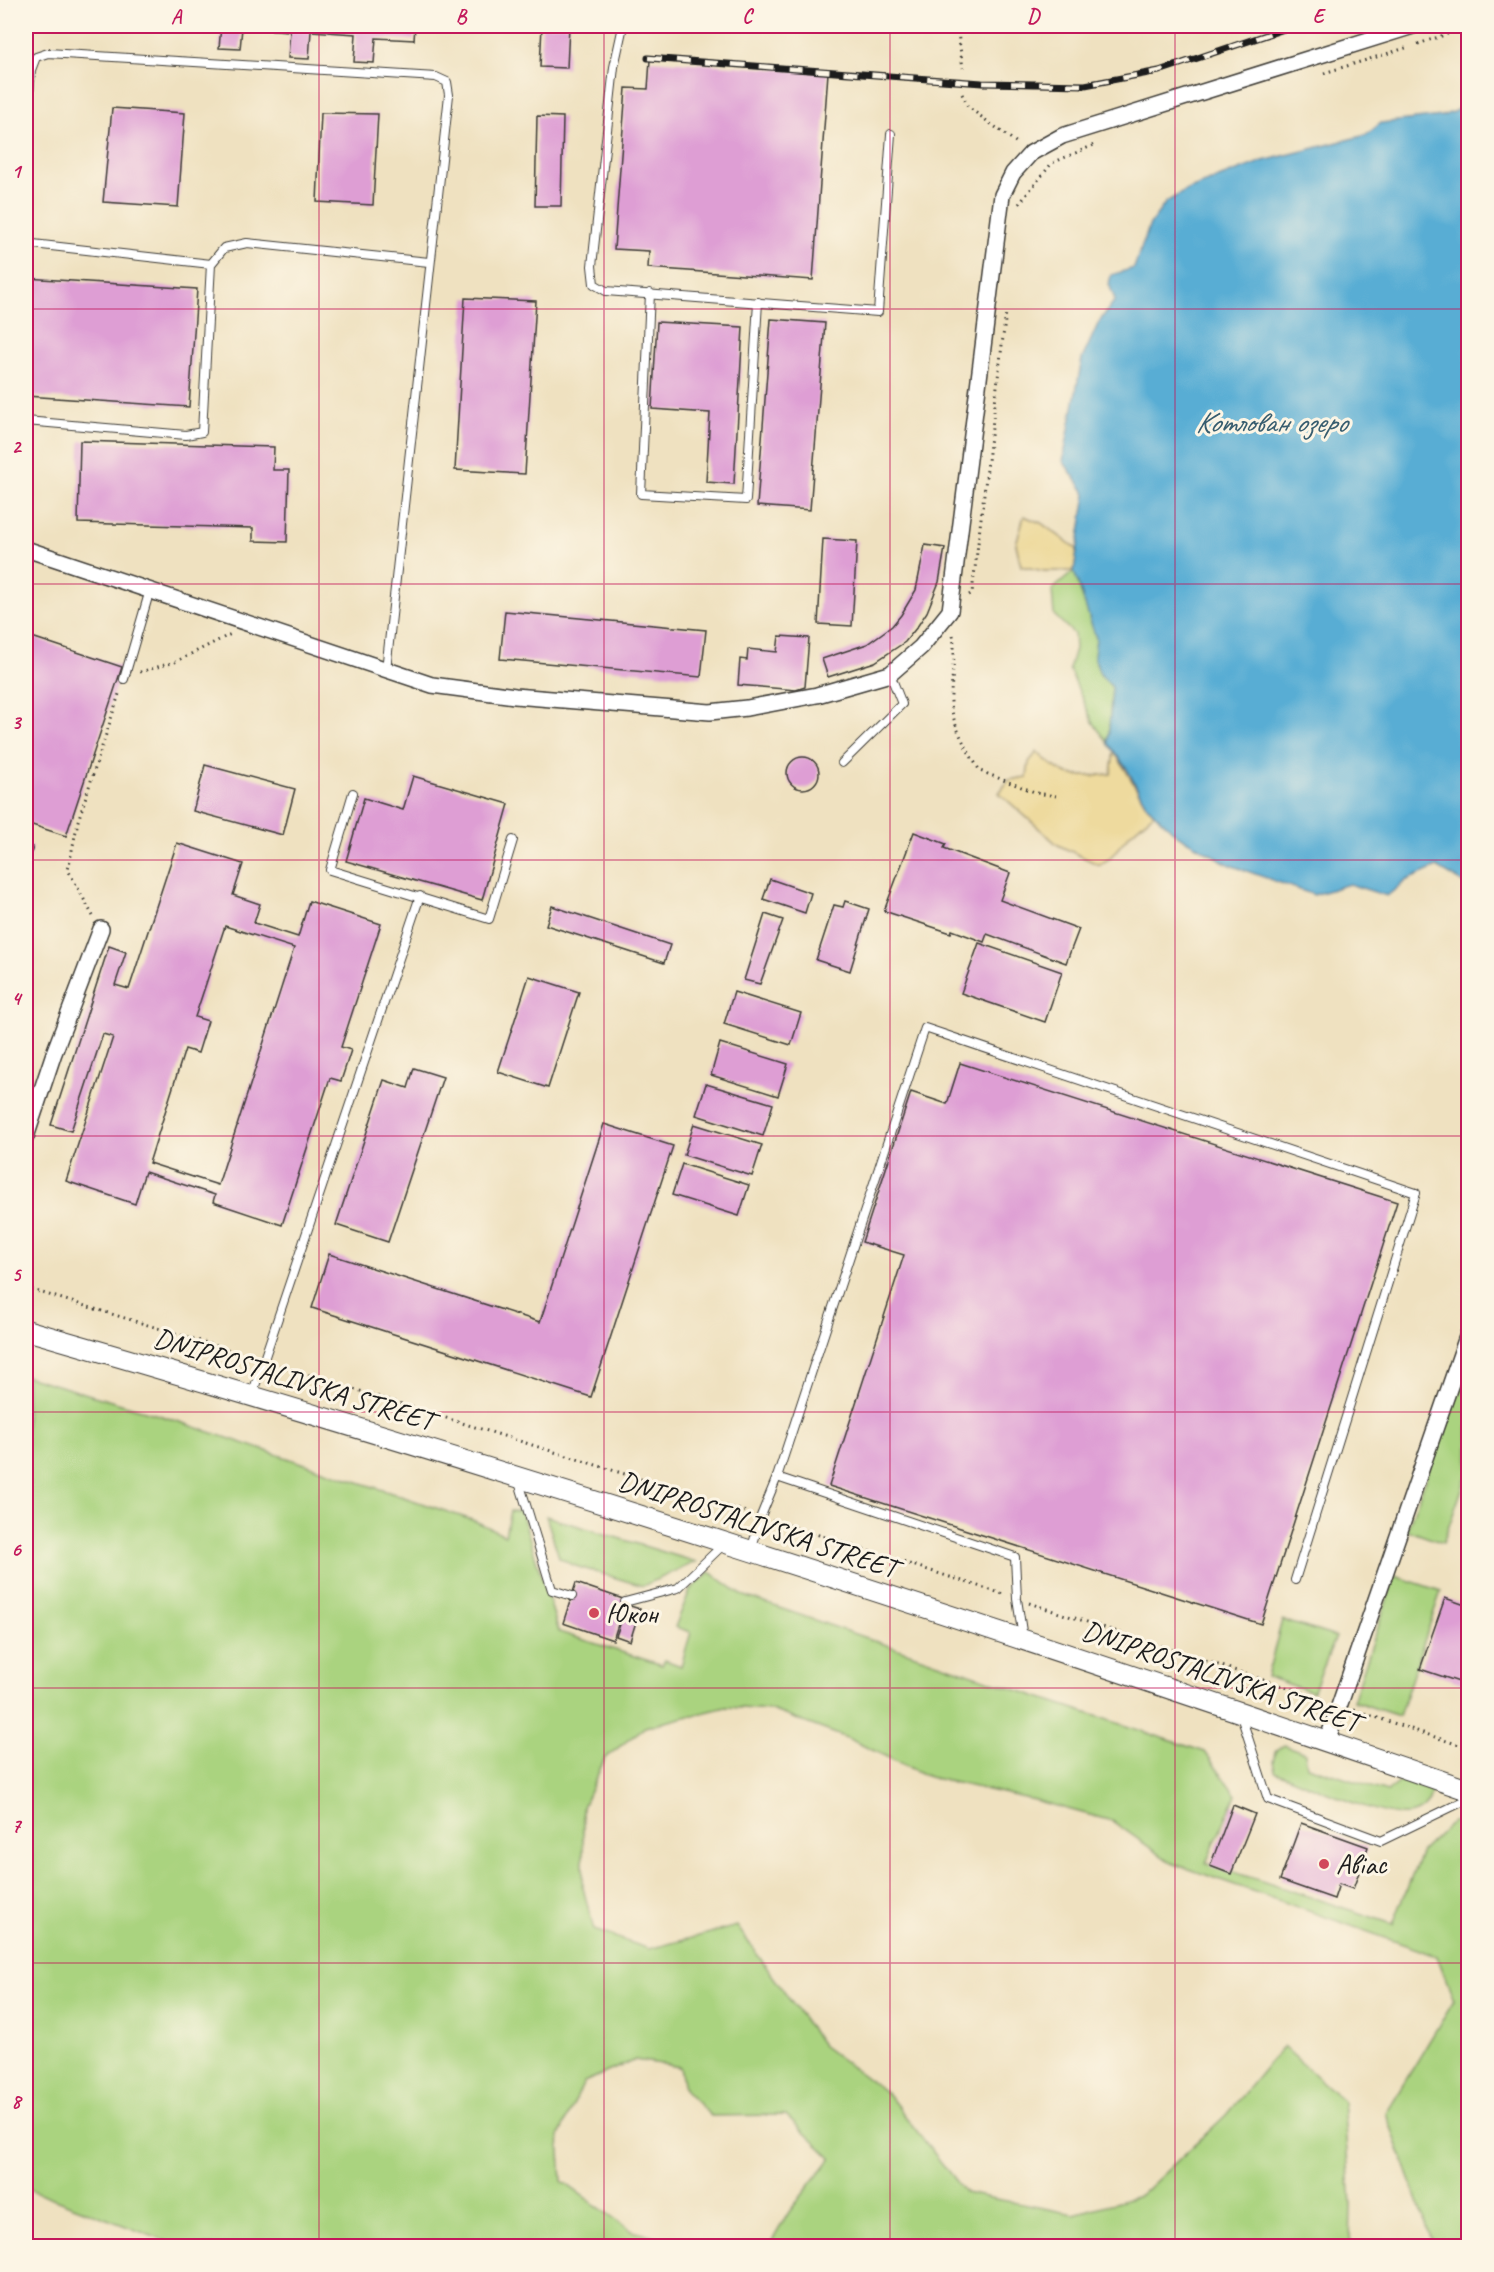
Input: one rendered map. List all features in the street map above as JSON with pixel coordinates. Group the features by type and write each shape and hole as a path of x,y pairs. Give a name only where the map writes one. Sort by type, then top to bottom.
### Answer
{"street":[{"path":"26,549 432,685 514,696 710,712 817,695 890,674 921,647 950,611 1002,195 1013,173 1031,153 1062,136 1413,26"},
{"path":"26,1137 54,1053 101,929"},
{"name":"DNIPROSTALIVSKA STREET","path":"26,1330 252,1395 518,1477 1024,1640 1468,1790"},
{"path":"1327,1741 1468,1334"}],"lane":[{"path":"623,26 614,68 592,266 594,284 606,291 878,312 891,134"},
{"path":"26,131 31,70 36,57 48,53 436,77 447,82 449,95 386,670"},
{"path":"26,237 33,244 211,264"},
{"path":"26,421 186,435 202,432 211,264 224,248 247,243 429,262"},
{"path":"650,293 641,494 746,500 758,302"},
{"path":"124,679 150,590"},
{"path":"842,763 902,704 890,674"},
{"path":"353,794 330,870 489,919 513,840"},
{"path":"252,1395 420,896"},
{"path":"750,1552 760,1516 777,1477 925,1028 1416,1193 1295,1580"},
{"path":"518,1477 552,1590 572,1596"},
{"path":"777,1477 1015,1557 1017,1599 1024,1640"},
{"path":"625,1602 678,1588 724,1544"},
{"path":"1239,1711 1268,1799 1381,1841 1468,1799"}],"path":[{"path":"957,26 963,68"},
{"path":"1321,74 1468,27"},
{"path":"962,94 968,107 1031,153"},
{"path":"1018,211 1020,202 1030,187 1052,163 1098,144"},
{"path":"1007,301 972,593 950,611 956,656 951,709 965,744 980,771 1037,794 1056,796"},
{"path":"85,904 68,870 78,821 124,679 144,670 175,662 251,624"}],"green space":[{"path":"1074,571 1096,638 1094,658 1100,674 1112,687 1108,743 1093,722 1069,669 1075,649 1074,634 1054,615 1052,590"},
{"path":"26,1376 162,1416 475,1521 505,1535 510,1511 521,1511 559,1632 662,1665 665,1660 681,1666 691,1632 675,1627 690,1590 710,1572 742,1595 1205,1752 1236,1795 1206,1863 1393,1924 1422,1851 1453,1821 1468,1826 1468,2246 1431,2246 1433,2243 1386,2113 1454,2000 1437,1956 1172,1863 1112,1821 1034,1800 929,1777 847,1738 771,1710 726,1707 645,1727 605,1758 583,1807 583,1888 594,1930 649,1949 737,1926 822,2045 888,2094 965,2193 1074,2214 1140,2196 1226,2115 1283,2046 1343,2101 1351,2204 1350,2246 769,2246 789,2212 831,2158 786,2115 711,2116 684,2089 680,2067 635,2060 584,2082 559,2136 562,2181 632,2231 693,2246 178,2246 26,2188"},
{"path":"1460,1383 1468,1386 1468,1472 1443,1543 1407,1530"},
{"path":"546,1516 696,1562 643,1586 572,1565 559,1557"},
{"path":"1395,1576 1441,1591 1399,1716 1353,1701"},
{"path":"1282,1620 1336,1637 1313,1692 1267,1677"},
{"path":"1284,1745 1305,1753 1307,1766 1387,1792 1401,1781 1431,1790 1429,1801 1422,1810 1400,1815 1373,1809 1342,1798 1275,1771 1273,1762 1275,1752"}],"sand":[{"path":"1024,516 1041,523 1077,549 1074,571 1044,571 1021,566 1016,544"},
{"path":"1114,751 1147,806 1154,813 1129,835 1109,859 1099,865 1058,845 999,793 1009,780 1027,777 1029,762 1037,752 1063,772 1070,775 1087,776 1111,774"}],"water":[{"name":"Котлован озеро","path":"1468,100 1468,889 1464,883 1437,867 1407,880 1387,896 1349,884 1314,895 1230,865 1177,835 1147,806 1127,769 1108,743 1112,687 1100,674 1094,657 1096,638 1074,571 1086,494 1063,461 1082,359 1099,322 1115,300 1109,284 1111,275 1134,268 1150,224 1166,202 1187,190 1263,161 1366,135 1381,123 1442,116 1455,111"}],"building":[{"path":"221,26 415,26 414,40 376,38 374,63 354,62 356,34 311,31 309,59 288,58 290,31 242,28 240,49 219,48"},
{"path":"542,26 569,26 567,68 540,67"},
{"path":"650,60 828,73 813,280 648,268 649,251 614,249 626,88 648,89"},
{"path":"112,108 185,113 178,207 103,202"},
{"path":"321,113 378,114 373,205 317,202"},
{"path":"537,116 563,117 561,206 535,206"},
{"path":"26,278 197,289 189,407 26,396"},
{"path":"465,298 536,301 525,474 455,470"},
{"path":"771,319 825,323 810,510 757,506"},
{"path":"657,322 743,327 734,484 706,482 710,413 652,409"},
{"path":"80,441 274,447 273,470 289,470 287,542 253,541 253,528 78,523"},
{"path":"823,539 857,541 852,626 818,624"},
{"path":"925,545 945,548 939,582 927,612 917,627 905,642 875,662 828,677 822,659 867,644 892,626 901,615 916,590"},
{"path":"505,611 706,630 701,677 500,659"},
{"path":"26,635 122,667 66,836 26,823"},
{"path":"779,636 809,638 805,687 796,690 738,685 740,659 747,660 748,649 777,652"},
{"path":"803,757 814,762 819,773 814,784 803,789 792,784 787,773 792,762"},
{"path":"205,765 295,789 283,835 193,811"},
{"path":"413,776 509,804 482,900 346,861 364,798 403,810"},
{"path":"914,832 946,844 944,848 1010,873 1000,900 1079,929 1066,963 987,934 984,942 952,930 951,933 884,911"},
{"path":"177,843 243,864 233,895 260,904 254,923 298,937 309,901 381,924 341,1047 351,1050 341,1081 330,1078 282,1225 213,1202 215,1195 145,1172 135,1204 66,1181 113,1037 103,1034 71,1131 51,1125 109,946 126,952 115,985 129,989","holes":["225,926 294,948 218,1185 149,1163 185,1049 198,1053 208,1021 195,1017"]},
{"path":"26,845 33,847 26,869"},
{"path":"770,879 811,893 805,913 763,899"},
{"path":"845,901 869,909 850,971 816,960 834,905 843,907"},
{"path":"552,906 670,945 664,963 546,925"},
{"path":"765,914 783,920 760,984 744,980"},
{"path":"979,943 1062,972 1045,1022 961,993"},
{"path":"529,976 579,992 548,1088 498,1072"},
{"path":"734,992 801,1013 791,1045 724,1024"},
{"path":"720,1043 788,1064 778,1096 711,1075"},
{"path":"960,1063 1397,1202 1261,1624 829,1486 904,1255 862,1242 911,1092 947,1104"},
{"path":"414,1068 443,1077 388,1242 336,1225 384,1080 408,1088"},
{"path":"706,1084 773,1104 763,1136 696,1115"},
{"path":"604,1124 673,1146 591,1397 312,1308 329,1254 540,1322"},
{"path":"694,1124 762,1145 752,1176 684,1155"},
{"path":"682,1164 749,1185 739,1216 672,1195"},
{"name":"Юкон","path":"576,1583 626,1600 613,1640 563,1623"},
{"path":"1445,1598 1468,1606 1468,1685 1420,1669"},
{"path":"627,1605 640,1609 630,1641 616,1636"},
{"path":"1233,1805 1255,1814 1231,1874 1210,1866"},
{"name":"Авіас","path":"1301,1823 1368,1847 1353,1889 1339,1884 1334,1899 1280,1880"}],"railway":[{"path":"648,58 982,83 1085,85 1159,71 1293,26"}],"place":[{"name":"Юкон","path":"594,1613"},
{"name":"Авіас","path":"1324,1864"}]}
